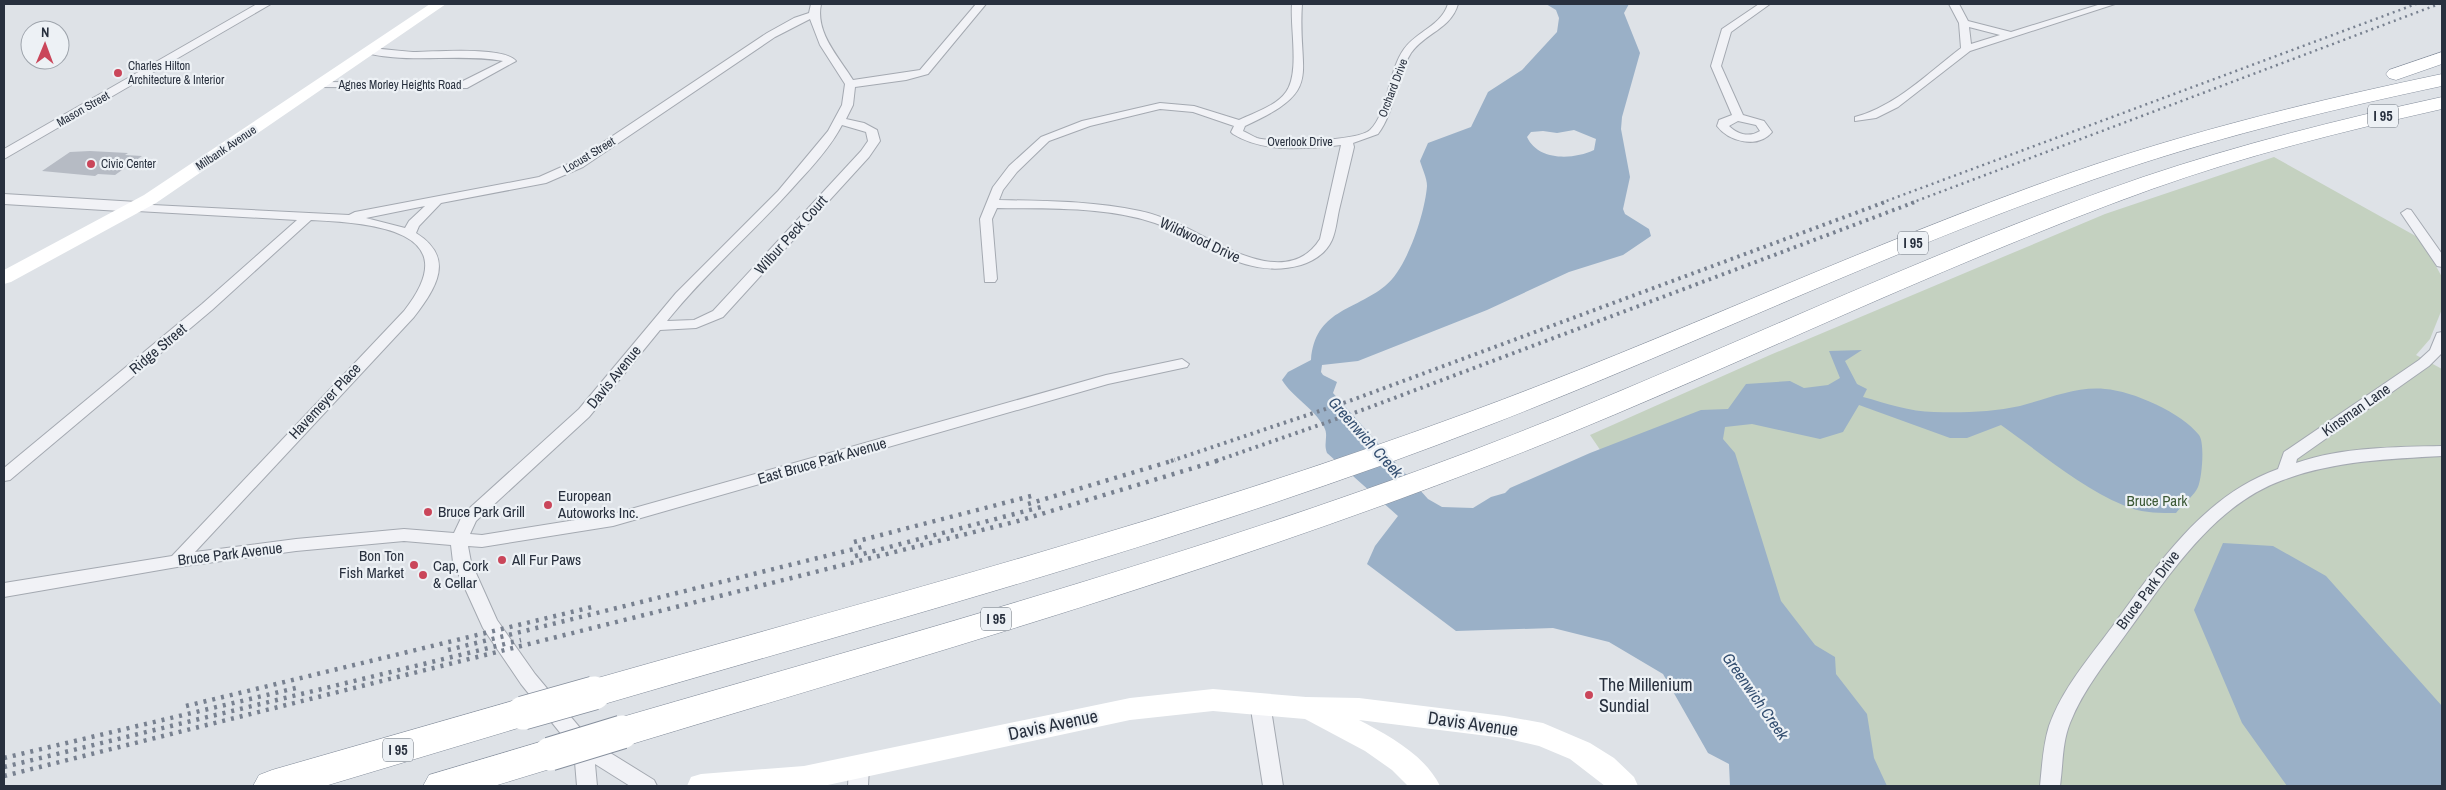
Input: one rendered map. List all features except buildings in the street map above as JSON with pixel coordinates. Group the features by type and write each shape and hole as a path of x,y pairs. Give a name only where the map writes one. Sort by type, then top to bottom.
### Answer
{"highway":[{"path":"2234,129 2278,110 2442,58"},
{"name":"I 95","path":"272,786 1131,536 1342,469 1553,390 2048,189 2149,154 2234,129 2326,105 2442,80"},
{"name":"I 95","path":"442,786 567,750 1154,571 1368,500 1569,423 2077,210 2200,166 2323,130 2442,103"},
{"path":"2323,130 2442,114"}],"main road":[{"name":"Milbank Avenue","path":"4,278 137,207 439,4"},
{"name":"Davis Avenue","path":"701,786 796,782 859,776 1147,706 1213,700 1306,708 1367,710 1504,727 1543,735 1580,751 1604,767 1624,786"},
{"name":"Davis Avenue","path":"1306,708 1352,729 1387,749 1416,774 1426,786"}],"street":[{"name":"Mason Street","path":"4,155 266,4"},
{"path":"814,10 818,30 850,84 906,77 924,72 981,4"},
{"name":"Overlook Drive","path":"1297,4 1295,24 1297,68 1294,88 1283,101 1240,124 1237,132 1251,140 1263,142 1346,141"},
{"name":"Orchard Drive","path":"1346,141 1367,137 1374,132 1383,116 1403,59 1410,48 1429,30 1444,21 1450,14 1453,4"},
{"path":"1738,117 1738,110 1728,97 1716,66 1726,31 1736,22 1765,4"},
{"path":"1954,4 1964,23 1966,49"},
{"path":"1859,119 1872,116 1894,106 1966,49 2110,4"},
{"name":"Locust Street","path":"334,219 380,213 542,180 579,164 771,35 814,10"},
{"path":"1964,23 2012,35"},
{"name":"Agnes Morley Heights Road","path":"320,85 459,86 467,85 511,62 509,59 481,54 412,54 370,51"},
{"name":"Davis Avenue","path":"458,540 469,518 585,412 656,326 711,264 789,187 811,162 839,121 852,92 850,84"},
{"path":"990,279 986,219 993,204 996,190 1002,180 1028,153 1045,139 1086,123 1146,109 1175,106 1194,109 1240,124"},
{"name":"Wilbur Peck Court","path":"656,326 696,324 718,314 865,154 874,141 871,130 839,121"},
{"name":"Wildwood Drive","path":"993,204 1082,207 1140,214 1171,224 1214,249 1250,263 1287,264 1313,256 1320,251 1326,239 1348,147 1346,141"},
{"path":"4,199 308,216 384,226 411,236 418,218 438,201"},
{"path":"2407,213 2435,250 2442,263"},
{"name":"Ridge Street","path":"4,476 207,308 308,216"},
{"name":"Havemeyer Place","path":"177,561 421,299 434,272 433,262 428,251 411,236"},
{"name":"Kinsman Lane","path":"2284,474 2290,456 2424,363 2439,355 2442,336"},
{"name":"East Bruce Park Avenue","path":"458,540 482,541 613,520 1106,380 1182,364"},
{"name":"Bruce Park Drive","path":"2050,786 2059,727 2068,707 2112,637 2168,560 2211,517 2266,481 2307,466 2340,459 2401,452 2442,451"},
{"name":"Bruce Park Avenue","path":"4,590 177,561 396,536 427,535 458,540"},
{"path":"458,540 462,562 489,623 528,679 586,786"},
{"path":"1260,703 1273,786"},
{"path":"567,750 646,786"}],"green space":[{"name":"Bruce Park","path":"2274,157 2421,239 2442,277 2442,309 2430,339 2416,355 2442,369 2442,786 1829,786 1590,435 1770,355 2105,214"}],"water":[{"name":"Greenwich Creek","path":"1546,4 1629,4 1624,13 1640,53 1622,117 1621,129 1630,177 1623,209 1625,214 1649,229 1651,236 1623,255 1569,272 1487,310 1358,361 1322,365 1321,372 1323,375 1337,382 1333,393 1428,499 1442,507 1473,508 1491,497 1505,493 1510,488 1590,453 1701,410 1728,409 1746,384 1790,381 1804,388 1828,385 1840,378 1829,351 1862,350 1845,361 1857,384 1867,389 1863,397 1898,407 1925,412 1988,411 2020,406 2073,391 2105,389 2129,394 2156,404 2181,419 2201,439 2202,461 2198,487 2176,513 2163,513 2136,510 2108,498 2076,479 2001,425 1967,438 1950,438 1859,405 1843,432 1820,439 1752,424 1725,427 1723,439 1735,453 1781,601 1815,645 1835,657 1836,674 1867,714 1874,758 1887,786 1730,786 1729,764 1708,753 1663,674 1609,642 1553,628 1456,631 1367,564 1375,546 1398,516 1327,453 1326,433 1320,420 1291,392 1282,380 1288,372 1311,360 1314,343 1328,321 1373,294 1393,278 1401,267 1414,240 1423,211 1427,186 1420,161 1428,143 1471,127 1488,92 1522,70 1557,32 1559,18 1556,10","holes":["1574,130 1596,139 1594,150 1566,157 1539,151 1527,137 1531,132 1557,133"]},
{"path":"2223,543 2273,546 2326,576 2442,706 2442,786 2287,786 2242,723 2194,610"}],"railway":[{"path":"1881,203 2416,4"},
{"path":"1911,203 2439,4"},
{"path":"1171,461 1352,400 1885,202"},
{"path":"1216,461 1365,409 1915,202"},
{"path":"1028,504 1175,460"},
{"path":"4,776 1018,521 1220,460"},
{"path":"854,542 1035,495"},
{"path":"855,556 1041,507"},
{"path":"448,650 866,546"},
{"path":"186,706 592,607"},
{"path":"4,767 521,640"},
{"path":"4,758 300,687"}],"place":[{"name":"Charles Hilton Architecture & Interior","path":"118,73"},
{"name":"Civic Center","path":"91,164"},
{"name":"European Autoworks Inc.","path":"548,505"},
{"name":"Bruce Park Grill","path":"428,512"},
{"name":"All Fur Paws","path":"502,560"},
{"name":"Bon Ton Fish Market","path":"414,565"},
{"name":"Cap, Cork & Cellar","path":"423,575"},
{"name":"The Millenium Sundial","path":"1589,695"}]}
